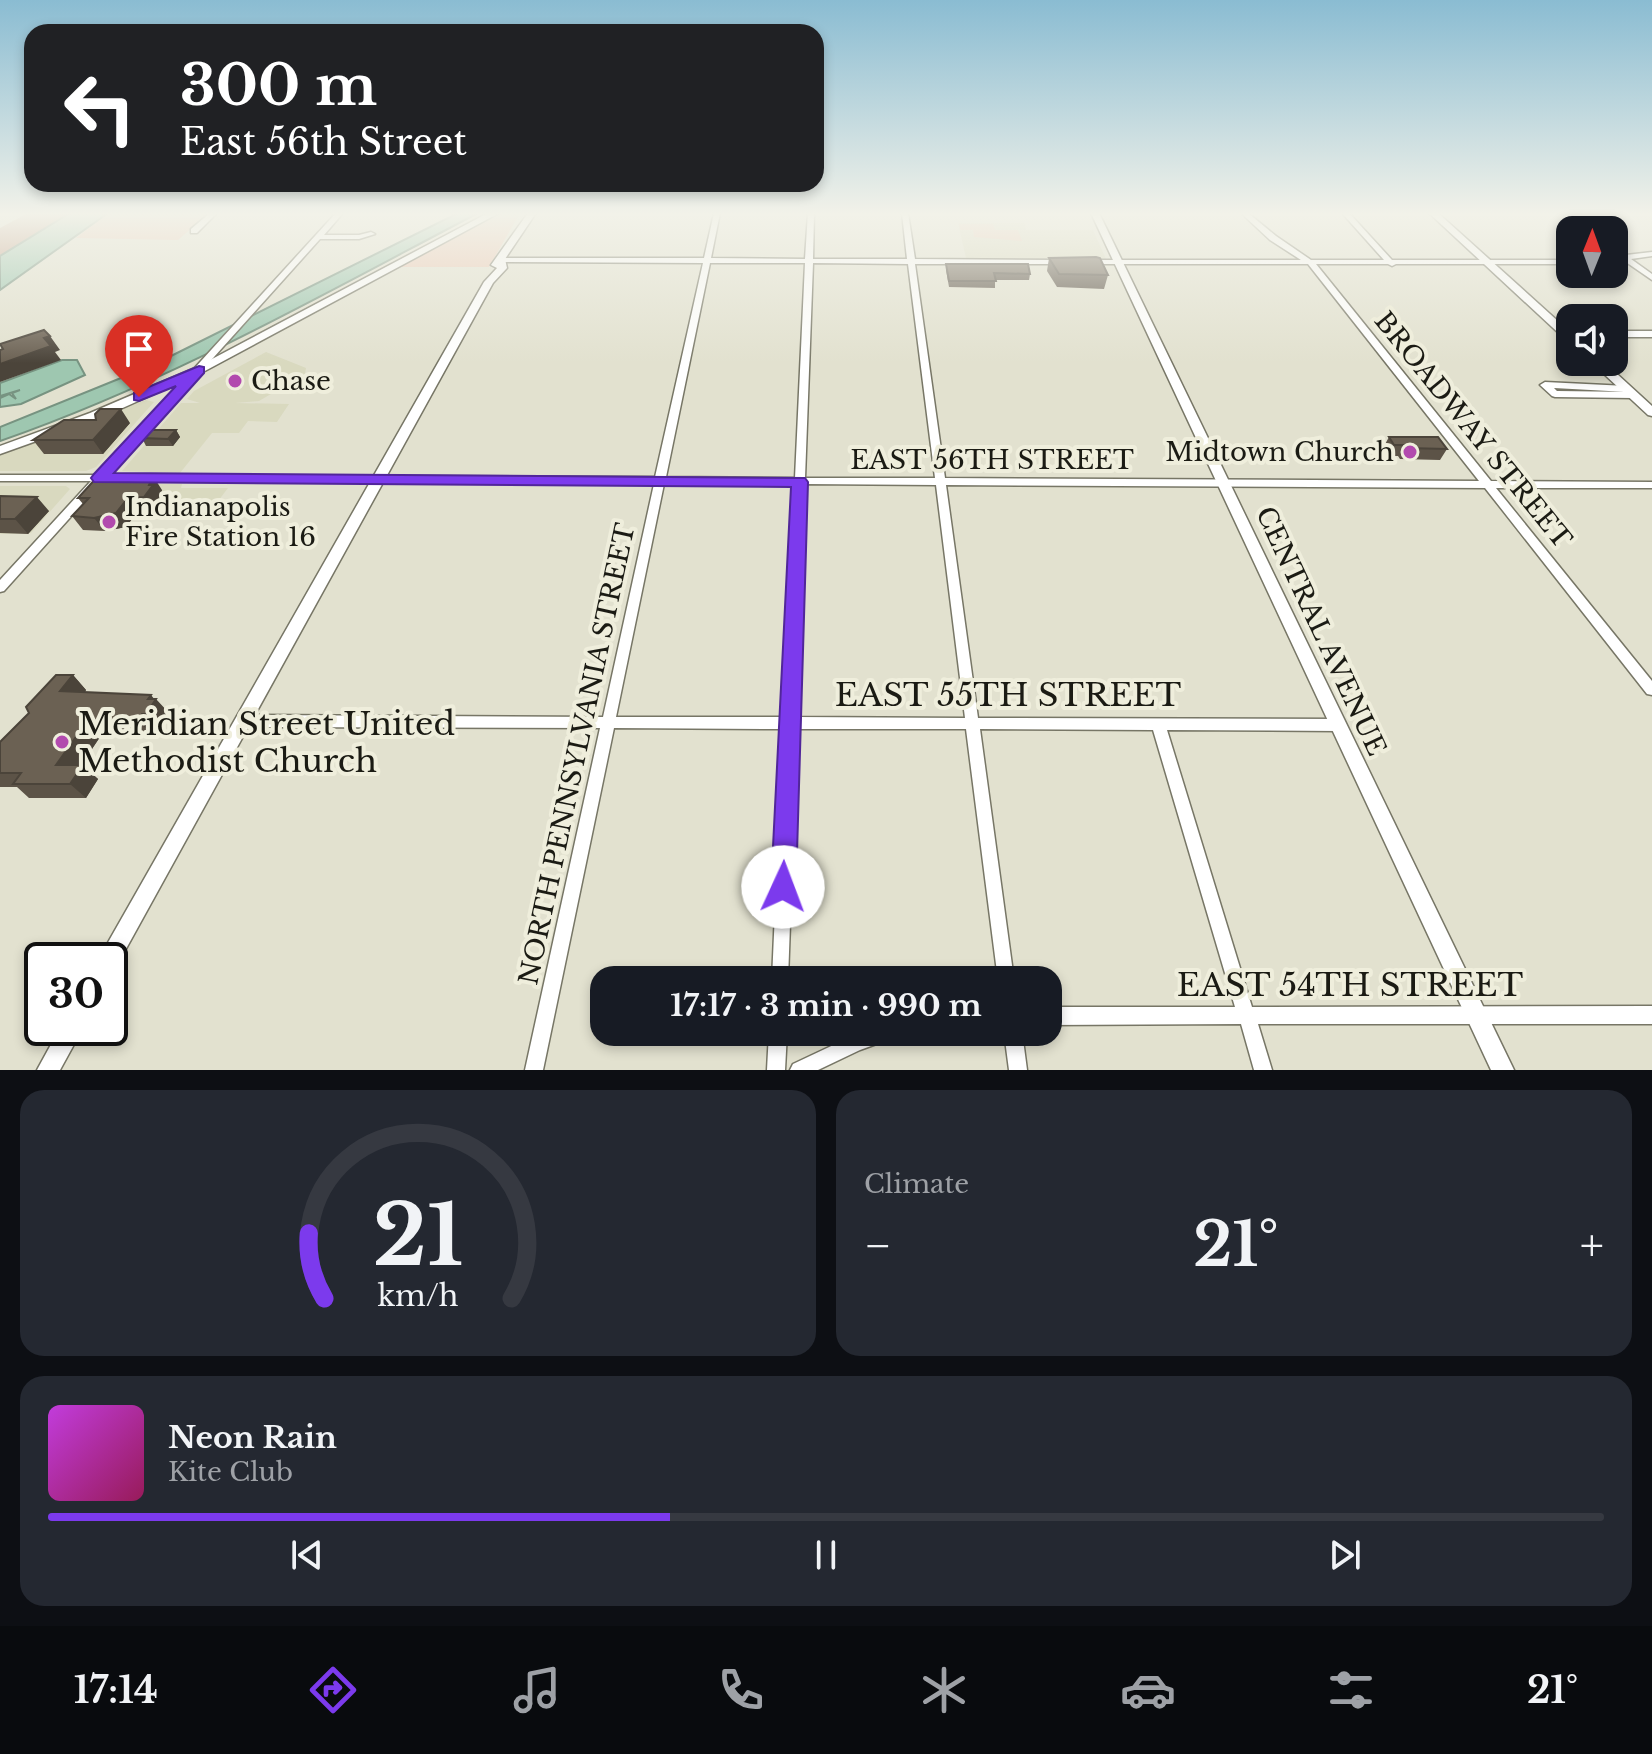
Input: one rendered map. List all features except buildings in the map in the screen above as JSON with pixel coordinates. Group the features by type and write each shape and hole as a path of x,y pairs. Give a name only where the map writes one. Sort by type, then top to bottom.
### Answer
{"main road":[{"path":"0,450 84,420 199,370 401,263"},
{"path":"119,942 489,281 500,272 501,263"},
{"name":"CENTRAL AVENUE","path":"1119,263 1503,1070"},
{"path":"1494,264 1556,317"},
{"path":"1494,264 1556,324"},
{"path":"1612,376 1652,412"},
{"path":"1623,376 1652,402"},
{"path":"48,1070 62,1046"}],"street":[{"path":"0,588 295,263"},
{"name":"NORTH PENNSYLVANIA STREET","path":"534,1070 707,263"},
{"path":"781,966 809,263"},
{"path":"911,263 1004,966"},
{"path":"1298,263 1535,263"},
{"name":"BROADWAY STREET","path":"1311,263 1652,690"},
{"path":"1631,263 1652,278"},
{"path":"1628,334 1652,334"},
{"path":"1609,392 1595,385 1545,385 1555,394 1630,392"},
{"path":"0,478 117,478"},
{"name":"EAST 56TH STREET","path":"132,478 1652,485"},
{"name":"EAST 55TH STREET","path":"244,721 1339,725"},
{"path":"1158,724 1263,1070"},
{"name":"EAST 54TH STREET","path":"1062,1016 1652,1015"},
{"path":"776,1070 777,1046"},
{"path":"799,1070 849,1046"},
{"path":"1015,1046 1018,1070"}],"shaded area":[{"path":"0,263 38,263 0,290"},
{"path":"358,263 384,263 183,365 62,418 0,441 0,427 153,365"},
{"path":"405,263 491,263 489,267 397,267"},
{"path":"266,352 306,368 305,374 259,401 235,403 289,404 277,422 248,421 239,433 212,433 180,473 122,471 181,403 200,403 187,399 194,391"},
{"path":"62,360 77,360 85,375 21,404 0,407 0,398 9,394 16,399 12,393 20,390 0,396 0,383"},
{"path":"146,400 154,402 96,467 86,471 0,471 0,455"},
{"path":"112,484 182,484 181,488 228,488 209,513 86,511"},
{"path":"0,486 66,486 70,489 31,533 0,534"}],"place":[{"name":"Chase","path":"235,381"},
{"name":"Midtown Church","path":"1410,452"},
{"name":"Indianapolis Fire Station 16","path":"109,522"},
{"name":"Meridian Street United Methodist Church","path":"62,742"}],"route":[{"path":"139,397 199,370 100,478 799,482 783,887"}]}
